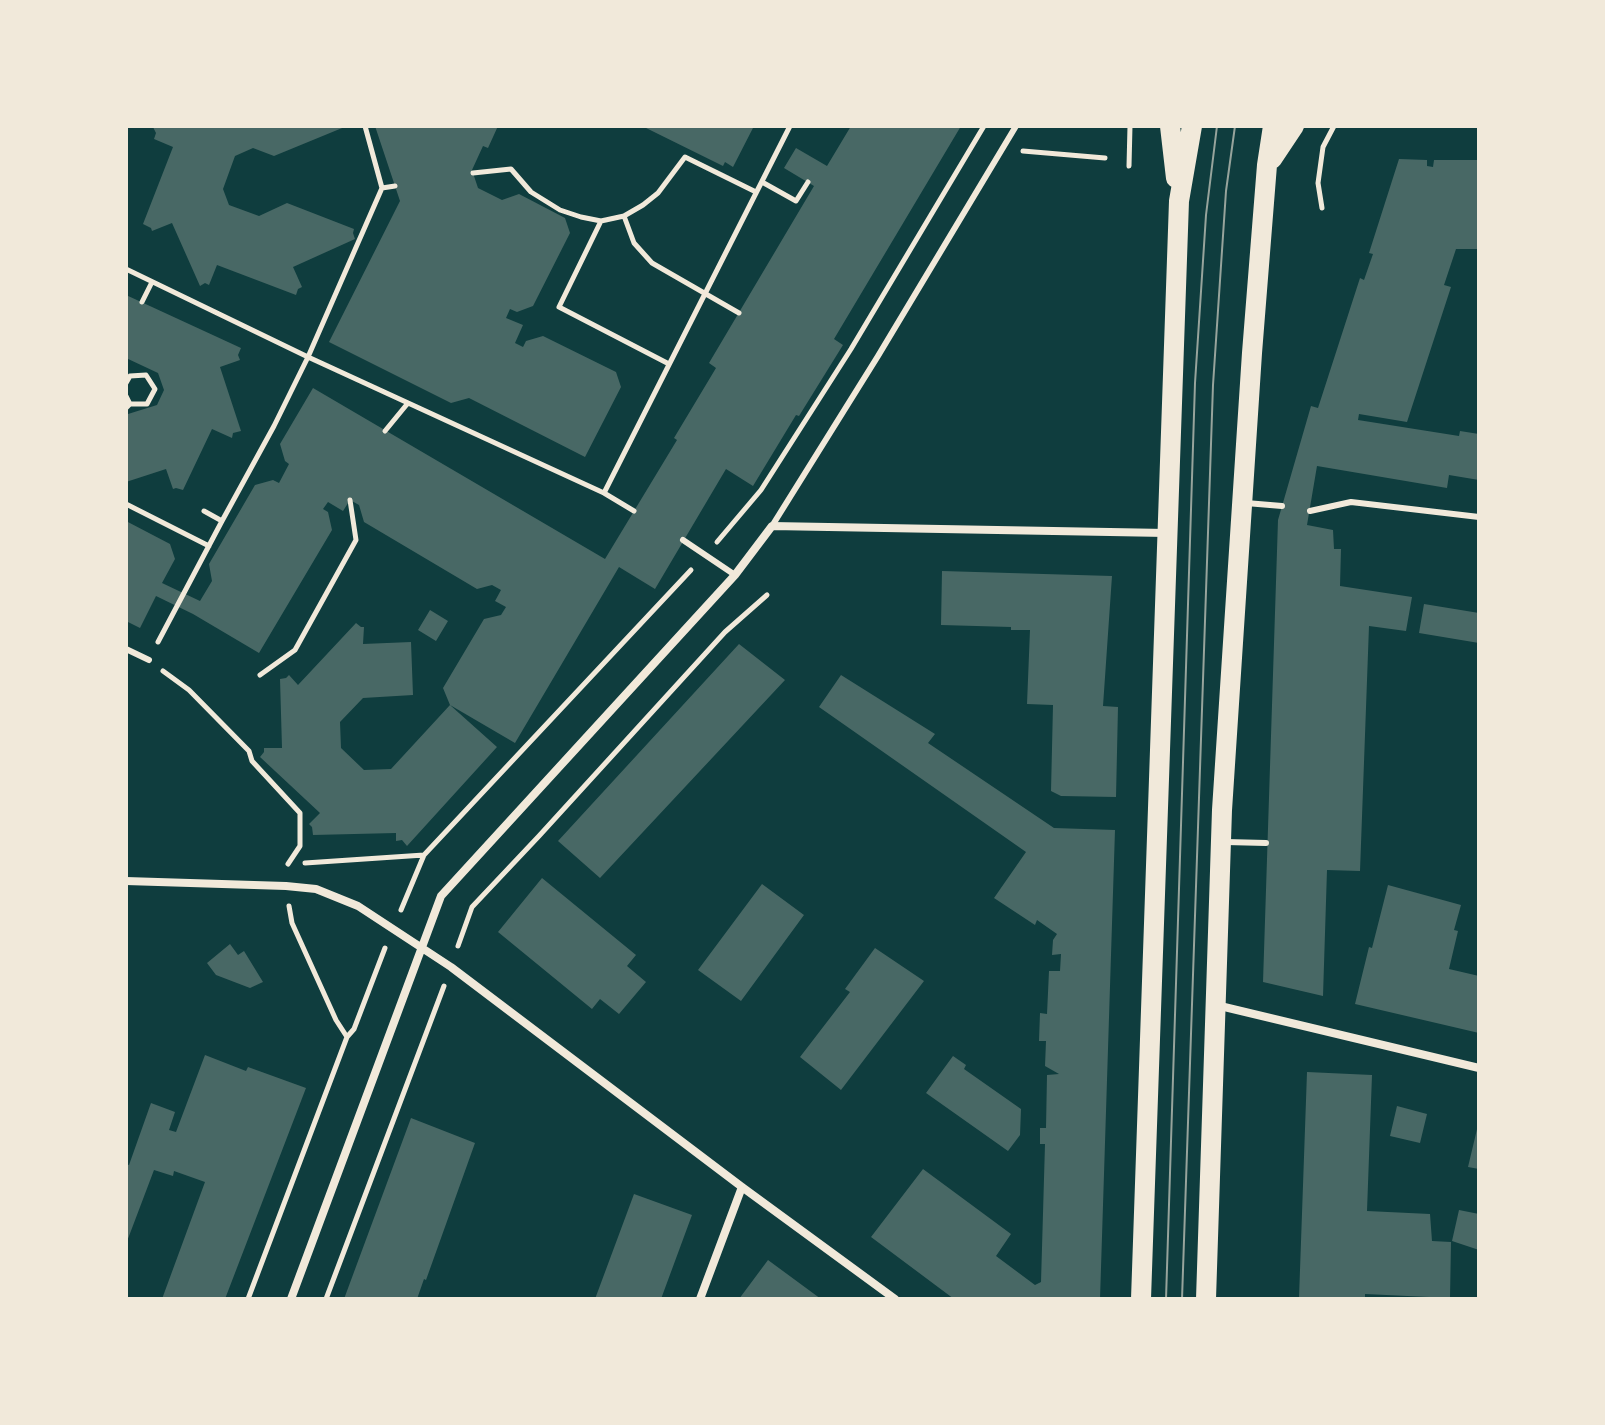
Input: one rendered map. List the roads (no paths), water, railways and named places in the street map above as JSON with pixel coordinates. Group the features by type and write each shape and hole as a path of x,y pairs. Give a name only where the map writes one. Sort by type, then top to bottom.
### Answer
{"main road":[{"path":"1170,126 1179,201"},
{"path":"1141,1299 1179,201 1192,126"},
{"path":"1206,1299 1221,842 1242,503 1267,165 1273,126"},
{"path":"1267,165 1294,126"}],"street":[{"path":"291,1299 441,896 735,575 772,526 1167,533"},
{"path":"126,881 316,889 358,906 451,967 895,1299"},
{"path":"1215,1005 1479,1068"},
{"path":"700,1299 742,1187"}],"lane":[{"path":"772,526 1016,126"},
{"path":"1310,511 1351,502 1479,517"},
{"path":"1242,503 1282,506"},
{"path":"683,540 735,575"},
{"path":"126,649 149,660"},
{"path":"1221,842 1266,843"}],"tram line":[{"path":"1166,1299 1195,383 1206,215 1217,126"},
{"path":"1182,1299 1213,385 1226,191 1235,126"}]}
